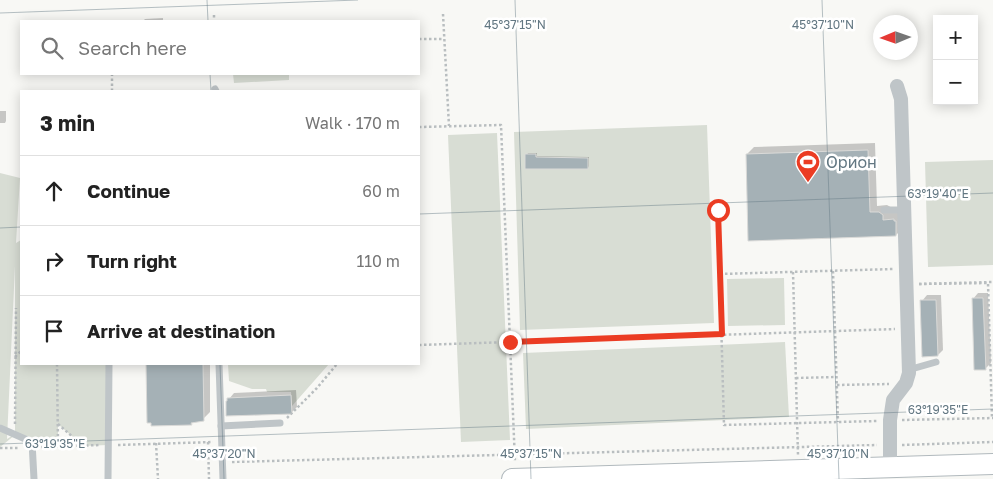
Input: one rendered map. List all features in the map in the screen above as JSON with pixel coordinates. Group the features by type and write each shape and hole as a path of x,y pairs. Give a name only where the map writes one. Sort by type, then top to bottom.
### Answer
{"street":[{"path":"894,471 889,445 890,420 893,400 907,377 905,210 901,98 897,86"},
{"path":"514,479 658,477 798,470 820,474 993,464"}],"lane":[{"path":"884,210 905,210"},
{"path":"907,377 936,362"},
{"path":"108,479 109,365"},
{"path":"219,365 223,479"},
{"path":"221,426 280,424"},
{"path":"0,428 32,442 34,479"}],"path":[{"path":"443,14 449,126"},
{"path":"214,15 214,20"},
{"path":"420,39 444,39"},
{"path":"112,75 112,90"},
{"path":"420,127 501,125 515,454 514,479"},
{"path":"718,210 724,425 993,418 988,283 906,284"},
{"path":"720,274 906,268"},
{"path":"833,271 838,422"},
{"path":"792,272 798,470"},
{"path":"906,284 993,282"},
{"path":"14,448 16,308"},
{"path":"420,346 906,329"},
{"path":"15,357 20,352"},
{"path":"57,365 58,446"},
{"path":"280,424 300,406 335,365"},
{"path":"796,378 836,377"},
{"path":"836,385 907,377"},
{"path":"58,423 83,446"},
{"path":"208,442 210,479"},
{"path":"223,463 993,442"},
{"path":"156,443 158,479"}],"shaded area":[{"path":"233,75 289,75 289,80 234,83"},
{"path":"707,125 714,323 520,330 514,132"},
{"path":"497,133 510,440 461,442 448,135"},
{"path":"993,160 993,265 928,267 925,162"},
{"path":"0,173 20,178 16,243 20,241 20,365 106,365 108,445 83,446 58,424 58,446 32,442 15,435 0,447","holes":["15,266 15,434 7,439"]},
{"path":"784,278 785,325 728,326 727,279"},
{"path":"785,342 789,417 526,429 523,353"},
{"path":"228,365 328,365 292,406 291,392 267,392 266,389 252,389 229,381"}],"building":[{"name":"Орион","path":"868,150 870,212 879,212 883,215 883,220 894,219 896,221 896,236 748,241 746,154"},
{"path":"525,154 536,154 536,157 588,158 588,169 525,169"},
{"path":"972,298 983,298 986,370 974,370"},
{"path":"920,300 936,300 938,356 922,357"},
{"path":"146,365 203,365 204,421 191,423 192,425 151,426 151,423 147,423"},
{"path":"291,395 292,414 226,416 227,398"}],"place":[{"name":"Орион","path":"808,183"}],"route":[{"path":"510,342 722,334 718,210"}]}
